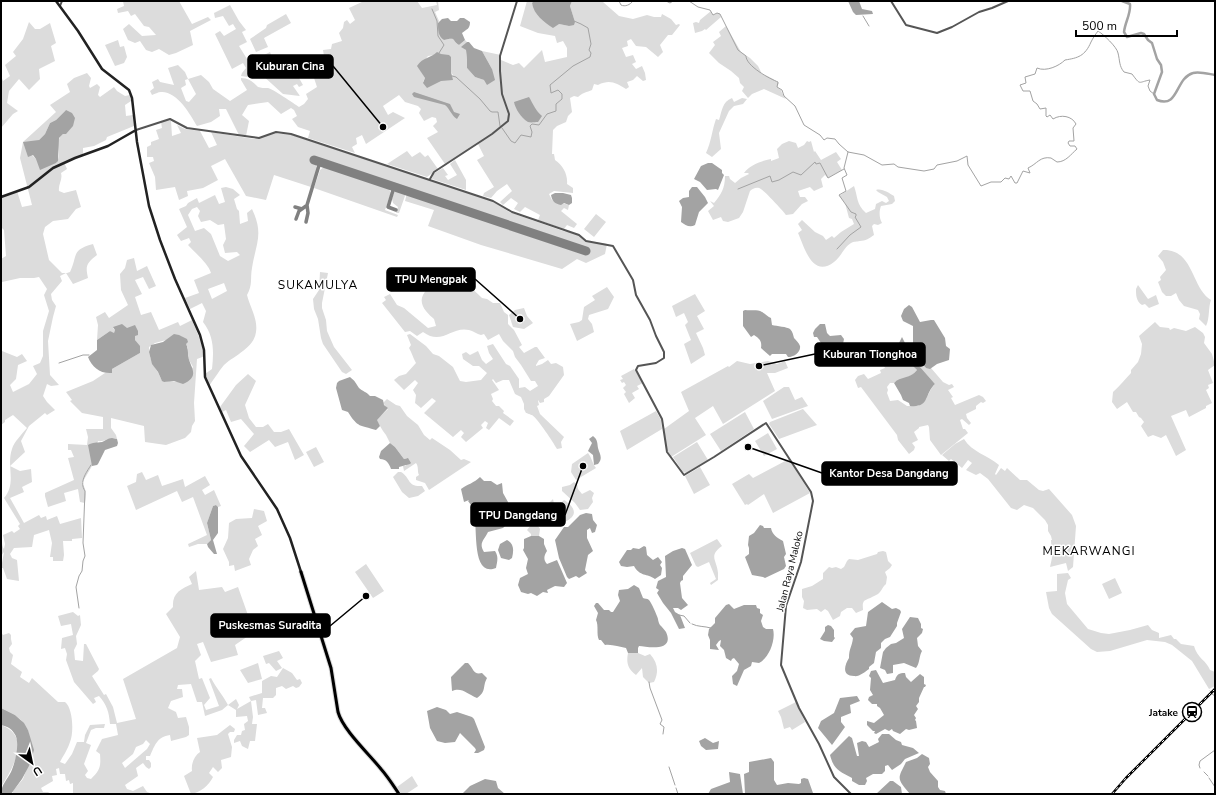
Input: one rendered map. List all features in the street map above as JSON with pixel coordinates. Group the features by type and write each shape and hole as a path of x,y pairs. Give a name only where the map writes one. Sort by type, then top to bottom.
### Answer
{"main road":[{"path":"56,1 102,69 129,90 132,98 149,206 175,279 200,335 204,350 205,377 241,456 277,509 290,538 331,668 340,719 382,770 399,794"},
{"path":"1,196 29,187 53,168 108,146 136,130"}],"street":[{"path":"60,6 62,1"},
{"path":"136,130 170,119 188,128 252,138 259,138 276,132 291,134 430,179 434,172 492,134 508,121 509,117 503,101 501,87 500,56 517,1"},
{"path":"891,1 906,25 935,33 952,27 979,12 1008,1"},
{"name":"Jalan Raya Maloko","path":"430,179 493,201 512,212 579,235 586,241 612,245 614,247 633,280 636,295 650,320 664,352 663,359 651,364 638,366 636,369 660,416 667,452 685,475 766,423 809,488 813,501 802,562 786,606 781,664 799,708 819,744 834,777 851,794"}],"shaded area":[{"path":"123,1 179,1 192,24 208,17 211,20 190,31 193,45 169,55 159,49 152,52 146,50 140,41 135,43 128,40 123,29 129,24 142,36 156,35 149,27 144,26 135,14 131,16 128,11 118,13 117,9 124,6"},
{"path":"364,1 417,1 422,8 437,5 436,1 438,1 439,10 435,12 444,40 452,39 459,45 465,40 467,42 462,47 466,50 467,68 475,77 484,80 492,69 482,51 501,55 501,60 513,65 519,63 524,68 542,50 545,62 567,57 567,48 563,41 557,43 555,36 538,33 520,26 527,1 534,1 532,4 559,24 569,26 575,22 570,6 572,1 603,2 619,16 633,19 647,15 661,17 662,14 671,19 676,25 680,25 672,35 668,35 660,45 663,52 658,57 646,47 636,46 631,39 627,41 628,46 622,48 626,57 633,55 636,62 632,64 636,69 642,66 646,80 643,81 637,76 633,80 627,82 629,87 626,89 613,82 606,82 598,85 594,84 592,90 578,97 574,96 570,98 572,112 568,116 566,122 557,126 553,130 552,154 554,154 555,160 564,170 567,177 567,184 573,188 573,193 554,191 549,194 552,200 569,205 568,210 564,208 561,211 577,224 574,228 567,225 564,229 538,220 540,215 525,207 520,212 514,209 518,203 511,198 503,205 500,202 512,191 507,184 497,191 491,198 483,196 484,193 494,187 477,160 484,156 478,144 445,164 427,138 438,132 433,126 437,122 436,118 432,117 424,121 419,113 421,109 418,106 405,102 399,95 383,106 388,115 393,112 405,118 366,144 362,135 356,138 357,144 352,147 355,153 308,138 310,131 298,127 292,119 297,116 291,108 281,114 268,102 248,105 242,115 249,121 246,136 239,135 226,109 219,109 220,116 211,122 197,126 191,115 178,99 172,95 161,92 152,95 150,91 154,88 152,82 158,79 160,82 174,85 168,68 178,65 185,72 188,79 201,75 209,82 213,89 230,101 247,90 241,80 241,78 244,78 251,81 258,87 270,89 299,107 308,99 306,94 317,87 312,72 328,67 328,59 324,59 324,62 313,66 310,59 324,56 323,50 331,49 332,44 342,41 339,33 343,28 344,22 347,20 350,24 355,20 349,8","holes":["441,54 451,65 451,72 453,75 423,82 425,78 419,68 428,56","188,79 196,94 189,102 186,101 181,88 186,85 185,80"]},
{"path":"534,1 572,1 570,6 575,22 574,25 569,26 559,24 553,28 537,15 532,3"},
{"path":"848,1 859,1 862,9 872,11 873,14 856,15"},
{"path":"230,5 246,30 242,32 247,42 239,46 247,59 253,54 256,59 270,52 272,57 268,65 274,72 285,76 295,71 303,85 299,87 297,84 293,86 300,96 283,94 261,74 256,75 255,78 241,76 246,68 243,63 232,69 215,34 220,31 224,36 236,29 233,24 229,26 223,16 215,18 214,13"},
{"path":"711,11 714,15 717,13 720,14 721,17 706,30 705,29 695,33 693,23 699,23 700,20"},
{"path":"286,14 291,23 264,38 268,47 256,52 250,39 266,28 267,25"},
{"path":"448,18 451,21 457,21 460,18 464,18 470,22 469,28 462,33 465,40 459,45 452,39 444,40 439,35 438,23 442,19"},
{"path":"29,22 35,29 40,29 50,23 56,43 51,46 55,61 39,69 40,79 29,90 19,79 9,91 7,103 18,111 13,114 1,128 1,76 3,81 10,76 5,65 16,56 13,52 23,39"},
{"path":"726,26 741,52 758,66 762,74 776,80 779,83 777,87 781,90 786,99 764,89 752,94 748,98 742,91 744,87 740,83 739,78 719,63 709,53 715,45 713,42 721,36 719,32"},
{"path":"118,40 120,47 124,46 127,57 124,63 115,66 105,45"},
{"path":"469,42 474,48 482,51 492,69 495,80 487,85 484,80 475,77 467,68 466,50 461,47"},
{"path":"437,52 449,55 451,57 451,72 453,80 441,81 427,88 423,83 425,78 417,66 419,63"},
{"path":"87,73 91,78 90,88 97,84 100,87 98,95 100,97 114,87 125,96 130,95 131,101 125,105 126,116 133,115 134,126 107,137 106,140 94,146 83,148 83,155 64,162 67,169 61,173 59,191 64,193 76,190 81,207 76,209 68,219 53,221 45,227 43,234 49,260 62,273 66,273 60,276 62,281 51,294 52,300 56,306 48,341 50,375 59,385 51,386 47,384 43,396 55,410 47,415 45,413 29,426 21,441 25,452 10,466 10,455 13,446 27,428 13,415 5,420 5,422 1,425 1,341 2,351 17,357 22,354 27,361 18,365 16,379 10,385 13,392 29,384 37,374 33,366 40,363 43,356 43,331 49,311 44,295 47,289 39,277 20,278 2,282 1,259 6,256 4,230 1,227 1,196 17,191 22,207 32,205 20,158 23,142 56,112 50,105 70,92 67,84 74,78","holes":["66,110 63,134 58,141 59,156 56,163 36,159 32,155 39,140 45,134 50,123 56,120"]},
{"path":"414,92 450,104 454,112 460,114 457,119 445,105 414,97 412,94"},
{"path":"529,97 536,110 542,116 538,122 528,122 525,120 519,113 514,102"},
{"path":"732,98 734,102 742,98 747,99 743,104 734,106 729,111 719,133 721,149 712,157 706,153 716,119 719,120 724,104"},
{"path":"66,110 72,113 75,118 73,126 66,134 63,134 59,138 58,161 40,170 33,155 28,157 23,142 39,140 45,134 50,123 56,120"},
{"path":"171,121 172,136 181,133 177,125 185,129 200,131 209,148 217,145 211,132 254,139 274,133 292,135 493,201 509,212 563,231 579,234 587,241 607,244 605,254 586,263 577,259 562,269 481,245 428,226 434,210 405,201 407,193 545,239 547,242 553,244 554,242 584,254 587,248 580,245 578,247 555,239 555,237 549,235 546,236 333,165 330,162 315,157 312,163 316,165 317,168 311,187 274,175 266,200 246,196 225,159 211,166 218,180 203,188 187,191 188,196 179,200 175,187 156,190 155,177 149,163 154,161 153,157 147,157 147,147 151,145 151,142 159,139 156,130 162,128 161,122"},
{"path":"789,141 796,143 798,148 804,145 807,141 811,141 814,152 815,151 821,160 836,152 841,159 837,162 842,170 828,178 825,175 821,179 823,187 814,191 810,187 798,191 800,197 805,197 808,201 802,204 793,214 786,215 761,189 757,188 750,191 743,212 739,218 728,222 723,221 721,217 713,220 708,211 714,206 710,201 714,203 721,194 725,176 729,176 735,183 749,174 744,173 756,164 779,158 777,149 782,144"},
{"path":"407,151 412,157 420,152 425,157 428,155 438,169 427,177 387,164"},
{"path":"455,160 466,180 466,190 432,179 433,174 443,168 448,175 445,176 448,180 457,175 450,164"},
{"path":"712,163 722,170 724,175 718,190 707,190 700,182 694,179 701,166"},
{"path":"324,167 332,168 388,187 391,193 385,210 398,215 397,217 314,188 320,170"},
{"path":"854,186 859,203 866,213 875,209 876,204 882,201 886,203 889,201 887,197 876,190 883,190 894,196 895,201 892,204 881,206 880,219 882,223 878,225 874,224 872,226 874,235 866,240 851,243 834,262 826,266 815,264 806,252 798,233 802,230 798,224 802,220 826,240 832,236 834,238 854,224 852,219 849,218 845,203 839,196"},
{"path":"226,187 233,189 240,195 234,199 239,211 240,224 248,221 247,213 252,209 258,225 258,238 252,268 251,285 247,295 255,318 256,332 255,338 248,347 224,365 209,386 205,374 212,369 213,350 211,338 207,327 203,322 206,311 202,303 190,309 185,298 199,293 194,280 211,273 204,262 188,245 191,242 189,238 181,241 177,235 187,227 179,209 197,198 199,203 215,195 219,204 225,202 221,188","holes":["197,207 200,211 198,216 201,222 210,220 218,225 224,224 226,239 223,245 225,253 237,252 240,255 228,261 220,256 211,234 204,228 195,231 188,215 192,209","224,283 227,291 212,299 208,289"]},
{"path":"692,187 697,187 708,203 699,212 695,225 689,226 681,222 682,207 679,201 683,198 689,197 689,191"},
{"path":"399,190 406,193 399,213 396,213 398,207 393,203 392,199 394,192"},
{"path":"555,193 571,195 572,203 569,205 564,203 561,205 555,203 551,195"},
{"path":"596,214 606,222 594,237 584,229"},
{"path":"93,244 97,255 91,260 87,267 88,278 73,284 66,273 70,272 78,251"},
{"path":"1163,250 1173,251 1187,262 1199,287 1211,300 1206,326 1199,319 1200,314 1198,310 1184,306 1176,293 1171,296 1166,296 1162,292 1158,282 1161,280 1160,277 1166,270 1163,262 1158,256"},
{"path":"134,258 137,271 147,266 156,286 149,289 143,277 135,280 142,294 135,297 141,315 151,312 159,330 178,322 180,326 192,320 205,356 197,359 194,403 195,421 191,432 185,438 166,445 145,442 144,426 111,418 111,428 117,439 98,441 92,466 82,483 86,495 85,503 80,502 78,489 64,493 66,501 48,507 45,493 74,480 68,458 74,457 71,450 68,450 68,444 87,445 88,437 86,429 103,429 103,417 82,413 70,401 72,400 66,392 93,381 105,373 111,373 112,369 140,353 135,336 127,328 113,328 115,330 114,334 110,331 97,340 98,325 96,317 105,312 109,318 128,305 121,290 120,274 125,268 127,260","holes":["181,336 188,348 188,358 193,367 179,382 164,382 152,363 149,347 155,343"]},
{"path":"320,272 328,273 322,303 327,331 334,347 352,370 346,374 342,372 323,344 321,338 313,299 319,290"},
{"path":"438,276 442,278 450,278 457,284 467,282 482,298 493,303 500,303 504,312 508,315 508,324 514,330 522,345 519,347 524,353 537,347 545,358 539,360 536,366 548,360 551,364 556,363 563,367 564,375 549,396 544,399 544,402 540,403 538,400 539,405 537,406 540,414 564,437 561,442 562,448 557,449 538,421 532,415 526,413 521,397 515,394 509,380 503,380 496,383 493,379 492,380 499,390 491,394 493,399 492,401 496,406 499,406 504,411 503,413 514,421 510,426 499,418 489,430 486,428 488,423 485,421 481,425 483,428 466,442 461,437 464,433 461,430 453,437 424,413 436,401 432,398 421,408 415,403 416,395 413,390 418,383 415,380 404,390 394,380 399,376 406,374 416,363 409,348 411,345 407,335 410,334 426,346 433,354 439,356 453,367 460,381 466,382 481,380 487,373 479,366 473,366 463,359 462,354 466,352 470,355 478,351 482,360 486,364 493,359 487,346 493,344 506,364 510,366 519,379 519,388 525,387 530,391 538,386 535,381 531,381 515,357 513,351 503,341 499,334 488,340 484,334 481,335 469,330 457,331 436,337 430,336 423,332 417,336 410,331 405,332 382,303 386,300 384,297 390,294 397,305 404,308 428,328 436,326 434,319 423,306 422,299 424,293 431,284 432,279"},
{"path":"1138,285 1148,299 1156,295 1159,304 1149,308 1145,304 1142,305 1137,300 1136,296 1136,289"},
{"path":"607,287 614,297 608,309 589,315 588,319 592,324 594,332 577,341 570,324 582,320 584,307 595,300 592,296"},
{"path":"695,294 705,311 697,316 704,329 696,333 705,355 691,364 684,344 691,340 685,325 688,322 684,313 676,317 672,306"},
{"path":"909,305 912,307 920,322 934,320 945,338 946,346 950,349 949,360 937,364 930,369 926,368 918,359 907,363 901,361 897,364 887,362 882,347 899,343 902,337 906,345 913,343 913,326 903,321 901,316 904,309"},
{"path":"524,308 527,316 533,323 524,329 513,327 509,315 515,310"},
{"path":"743,311 760,311 771,318 772,325 790,329 800,346 798,352 790,357 786,354 772,354 770,356 761,348 761,342 759,339 754,335 751,337 743,326"},
{"path":"1155,322 1160,327 1169,328 1170,330 1174,328 1186,331 1195,327 1203,333 1205,337 1204,343 1212,354 1215,365 1208,370 1213,383 1208,385 1209,388 1206,390 1212,403 1189,417 1186,410 1171,416 1186,450 1176,456 1166,435 1161,438 1153,435 1148,437 1141,426 1144,422 1136,412 1133,412 1127,402 1117,409 1112,402 1113,392 1131,373 1131,370 1138,362 1142,344 1139,336"},
{"path":"122,324 127,328 135,325 138,335 135,336 135,340 140,346 140,353 112,369 112,373 100,371 94,367 88,357 97,350 97,340 110,331 114,333 115,330 113,327"},
{"path":"820,324 825,324 827,333 830,336 841,335 844,339 843,344 841,346 823,346 817,337 814,337 813,333"},
{"path":"174,334 187,339 188,342 186,344 193,375 192,378 183,384 174,381 162,381 152,364 149,352 151,345 163,342"},
{"path":"882,349 888,363 897,364 900,361 918,359 926,368 931,368 943,382 949,385 952,384 954,387 948,390 953,397 951,398 955,405 979,395 983,397 986,401 983,403 981,402 976,406 976,409 966,414 971,423 969,425 962,419 960,420 963,429 965,429 968,433 941,455 930,440 928,425 919,427 914,432 918,440 912,443 915,447 909,454 898,440 897,435 861,387 858,388 855,380 858,376 864,374 868,379 881,373 880,370 885,368 877,351","holes":["913,365 921,368 935,384 926,399 918,406 907,406 898,400 890,401 887,393 887,387 890,383 907,378 913,374 917,370"]},
{"path":"737,361 750,364 768,361 777,364 785,361 788,368 775,373 767,373 775,391 723,424 713,406 695,418 706,435 671,457 667,450 664,429 689,411 681,392 728,366 729,367"},
{"path":"915,363 935,384 924,403 921,405 910,406 909,403 903,400 894,383 899,379 915,373 917,370 913,366"},
{"path":"634,369 643,383 637,386 639,389 632,393 635,398 629,403 624,394 626,392 623,388 626,385 620,380 623,379 621,376"},
{"path":"248,374 256,381 245,405 249,418 256,427 263,427 268,424 274,432 281,432 289,429 304,455 295,460 288,442 275,447 269,440 250,452 244,446 254,434 241,419 231,422 226,410 222,412 220,407 236,385"},
{"path":"350,377 359,388 370,396 375,396 383,400 384,405 388,408 377,420 380,426 376,430 360,425 354,421 348,412 342,410 336,388 337,383"},
{"path":"784,387 789,387 795,400 802,397 808,406 772,419 763,401"},
{"path":"387,399 400,406 407,416 418,425 424,435 430,440 432,438 450,450 461,460 464,459 471,462 429,490 425,483 416,480 416,477 419,475 416,463 404,471 403,466 406,466 407,458 404,459 390,443 376,420 388,409 383,403"},
{"path":"803,409 817,425 779,439 769,424 770,422"},
{"path":"656,411 661,420 662,429 627,450 620,431"},
{"path":"745,412 754,429 721,451 710,434"},
{"path":"768,433 777,449 764,456 755,441"},
{"path":"593,436 596,439 601,458 598,464 594,465 593,455 588,451 592,443 589,439"},
{"path":"112,438 117,439 117,446 105,450 98,464 92,466 88,445"},
{"path":"964,439 975,450 999,465 995,474 996,475 1001,468 1005,471 1007,468 1020,480 1027,480 1039,490 1043,491 1049,489 1072,515 1076,526 1073,567 1068,571 1066,563 1050,567 1052,558 1052,540 1048,531 1048,525 1033,508 1024,505 1017,510 1011,508 988,479 980,473 976,475 966,470 972,463 968,460 962,468 951,459 949,461 942,455 955,444"},
{"path":"697,442 708,460 686,473 683,472 673,457"},
{"path":"390,443 404,459 408,458 411,463 410,464 399,467 399,469 391,469 387,462 380,459 379,457 381,451"},
{"path":"316,447 324,462 314,467 306,452"},
{"path":"588,453 596,468 576,480 571,472 572,464"},
{"path":"789,459 810,493 773,513 764,494 748,505 745,505 732,484 749,474 753,478"},
{"path":"10,466 20,471 31,469 32,482 22,487 24,492 10,498 24,523 39,515 41,518 46,516 47,520 57,516 60,524 81,518 82,538 72,539 72,541 63,541 63,561 53,561 53,557 50,557 52,543 49,530 34,535 32,547 14,548 10,554 12,558 17,560 19,581 7,579 3,568 1,568 4,552 1,556 1,536 4,549 5,544 3,535 12,531 14,533 20,529 18,526 20,524 4,498 10,486"},
{"path":"700,467 710,485 694,494 685,476"},
{"path":"142,472 146,480 158,475 162,486 183,479 185,487 205,476 210,485 202,490 205,495 214,490 221,506 213,506 207,523 211,540 207,544 198,544 189,547 188,544 207,535 193,497 182,502 177,491 136,510 127,486 136,482 137,474"},
{"path":"398,472 404,474 411,484 422,486 425,491 418,496 409,498 402,492 393,477"},
{"path":"480,477 484,481 491,481 497,485 502,483 503,493 508,502 510,521 503,528 488,532 482,544 482,549 484,552 495,551 497,557 496,568 487,569 482,564 478,556 474,511 472,504 471,505 468,501 469,500 464,502 461,489"},
{"path":"574,482 577,484 578,489 582,494 590,490 594,493 592,498 593,502 588,509 580,510 562,491 562,487 570,485"},
{"path":"553,499 556,513 559,505 564,500 571,505 574,510 574,514 567,521 555,525 548,526 545,519 536,523 540,529 539,536 531,536 527,530 531,525 532,510 538,507 546,506"},
{"path":"216,505 218,507 218,533 213,540 217,554 214,554 207,544 211,540 207,523 213,506"},
{"path":"254,509 264,511 267,521 258,526 262,535 255,539 258,546 253,550 249,559 251,565 235,571 234,565 229,566 229,562 223,549 228,538 229,523 236,519 252,518"},
{"path":"586,513 592,514 593,520 597,525 595,532 592,533 590,528 587,530 587,538 593,551 588,555 585,570 587,573 579,578 576,576 569,579 559,558 555,540 564,527 568,527 580,515"},
{"path":"760,525 764,528 771,528 775,536 783,541 786,554 784,557 786,566 784,569 765,578 752,575 745,557 749,554 749,536 754,533"},
{"path":"531,536 539,536 544,539 544,544 547,551 544,559 547,564 557,560 567,583 564,587 555,586 547,590 548,593 543,592 537,596 531,593 528,594 521,592 518,585 520,578 528,574 526,568 528,559 523,550 524,539"},
{"path":"717,539 722,546 718,549 714,556 718,580 711,585 710,583 716,579 709,562 698,567 696,566 690,553"},
{"path":"507,540 511,543 513,550 512,558 509,560 501,558 498,550 500,544"},
{"path":"644,546 646,547 647,555 653,560 658,557 662,562 660,565 662,568 661,575 655,579 639,572 634,566 621,566 619,562 627,550 631,550 633,548 639,549"},
{"path":"682,548 685,549 692,565 683,576 683,580 680,583 682,598 688,605 681,610 678,608 673,608 675,612 680,615 685,628 679,629 671,613 657,593 659,590 656,588 658,581 666,577 665,556"},
{"path":"883,551 886,552 888,561 892,565 885,572 887,577 886,584 878,594 864,601 863,610 856,613 852,608 847,608 841,612 840,616 833,620 828,611 825,609 821,612 817,609 807,610 803,608 804,601 802,597 802,589 812,586 823,579 823,573 829,567 841,569 849,559 858,560"},
{"path":"366,564 384,591 373,598 355,572"},
{"path":"196,571 199,590 222,587 225,592 238,587 254,632 235,645 238,655 211,662 203,642 197,644 201,655 195,661 199,679 202,678 210,698 204,705 206,710 219,706 209,679 211,678 228,705 222,710 205,716 202,702 197,702 191,684 178,685 177,689 182,689 183,697 171,701 168,708 176,712 178,718 186,717 189,727 189,735 171,741 170,735 159,740 150,756 146,756 146,760 149,760 151,763 151,767 149,769 143,763 136,768 138,776 125,785 127,789 133,791 143,786 147,792 153,794 73,794 73,783 70,784 69,780 66,781 65,774 60,774 59,768 56,769 57,775 52,776 53,781 41,788 43,792 48,792 51,794 15,794 12,792 23,779 31,758 28,730 21,720 15,715 1,708 1,632 3,635 9,633 11,635 12,644 9,648 13,655 11,664 22,672 20,677 29,683 32,678 58,702 65,702 68,705 72,721 71,738 60,762 65,764 72,754 77,742 84,742 85,735 90,725 105,724 104,728 96,728 91,730 86,743 91,745 84,764 88,771 85,775 87,778 91,779 98,771 100,765 100,754 96,751 102,739 118,735 116,724 110,724 107,709 99,696 94,698 96,702 93,704 74,682 66,660 67,654 65,648 61,649 62,638 73,635 71,624 61,626 58,616 73,612 78,616 80,615 81,625 76,636 77,644 74,650 75,660 83,661 84,644 86,644 99,669 92,676 104,695 106,694 113,707 117,723 136,719 123,679 177,648 180,637 166,614 173,607 174,598 178,592 192,584 189,577","holes":["146,740 150,744 147,749 125,768 122,763 133,754 136,747 143,744"]},
{"path":"1068,573 1071,578 1068,580 1065,593 1067,604 1088,629 1109,634 1148,625 1152,630 1159,633 1159,638 1171,635 1181,644 1194,646 1197,654 1207,664 1210,670 1215,672 1215,686 1209,689 1192,661 1172,645 1165,642 1147,640 1110,651 1097,652 1091,649 1052,614 1049,608 1046,592 1057,591 1057,574"},
{"path":"1115,578 1122,593 1109,599 1102,584"},
{"path":"634,585 639,588 643,598 650,601 659,624 666,632 668,638 667,643 659,647 639,646 638,653 628,653 626,648 605,645 601,640 599,640 596,620 598,613 594,606 598,603 604,610 613,612 620,601 618,595 619,590 628,589"},
{"path":"882,602 892,609 896,608 900,610 901,612 897,626 890,637 881,643 881,648 876,652 874,663 869,667 869,669 858,676 850,676 847,674 845,667 849,658 853,638 850,634 855,628 866,626 868,612"},
{"path":"729,604 734,609 744,605 756,605 757,608 760,609 760,613 763,615 761,621 763,627 766,629 773,629 774,633 773,643 769,653 763,661 759,663 752,662 751,666 744,670 737,686 733,684 732,676 737,671 739,664 734,658 731,661 726,658 724,650 720,646 721,640 716,645 719,650 710,649 710,640 708,635 709,629 715,623 715,618 726,605"},
{"path":"910,617 918,618 921,628 923,629 922,633 917,638 918,646 922,651 918,664 916,668 904,663 893,665 893,673 887,674 885,670 880,668 883,652 891,644 904,638 902,629"},
{"path":"828,625 834,630 835,638 832,642 820,639 825,631 825,627"},
{"path":"279,651 283,658 277,661 282,668 276,671 269,663 266,664 263,656"},
{"path":"628,653 638,653 645,656 650,654 655,661 657,668 657,675 654,682 649,683 643,677 642,668 636,675 629,668 627,660"},
{"path":"258,663 262,679 248,683 240,670"},
{"path":"465,663 468,663 475,672 482,673 487,678 482,693 477,698 462,690 452,691 451,677"},
{"path":"283,668 292,673 297,680 300,679 302,683 296,688 293,686 286,689 282,686 276,688 276,695 273,698 263,698 262,708 265,708 267,713 258,715 256,700 251,701 249,697 262,693 262,681 271,676 277,677"},
{"path":"876,670 883,683 895,680 897,675 901,673 905,673 906,677 911,682 920,674 924,677 924,684 926,685 919,698 919,702 916,706 918,709 914,715 916,718 917,728 909,730 906,729 900,734 892,729 889,731 885,729 876,734 874,733 875,731 867,725 867,721 874,723 884,715 877,704 872,704 868,700 869,697 873,695 870,690 871,678 869,676 871,671"},
{"path":"857,696 860,701 850,705 851,713 841,717 841,722 845,727 832,745 818,728 821,721 834,713 840,698"},
{"path":"236,699 239,705 237,709 251,701 253,717 252,724 257,724 255,741 250,741 248,749 242,746 240,741 234,743 237,735 241,735 242,731 245,730 244,724 248,721 247,716 236,717 236,710 228,705"},
{"path":"796,702 805,722 792,730 790,727 784,729 778,711"},
{"path":"437,707 446,710 450,714 457,712 472,717 485,747 484,750 474,753 476,750 475,748 460,733 455,742 445,743 437,741 430,728 427,711"},
{"path":"1,708 15,715 24,723 28,730 34,750 30,764 22,779 11,794 1,794 1,791 14,763 17,752 17,741 11,730 1,725"},
{"path":"1,725 10,730 16,737 18,744 14,762 1,787"},
{"path":"230,725 235,729 234,732 230,732 228,734 232,747 231,757 221,760 222,768 218,772 213,767 209,773 213,777 209,783 201,790 191,794 184,776 192,771 193,760 200,752 197,738 217,735"},
{"path":"882,734 889,734 901,742 902,745 913,748 919,753 905,759 901,764 892,770 888,765 885,766 885,771 882,774 873,774 866,778 867,781 865,785 859,785 852,781 852,778 840,772 833,764 830,755 849,736 852,738 857,756 859,756 857,743 862,741 866,742 869,747 879,742 878,739"},
{"path":"705,738 713,743 719,741 718,749 706,750 701,746 699,741"},
{"path":"922,754 929,758 930,764 928,767 930,772 938,781 938,787 940,790 945,791 946,794 910,794 901,782 901,772 906,762 917,758"},
{"path":"771,758 774,762 774,780 777,785 788,783 799,784 801,783 801,779 804,778 808,779 813,793 745,794 744,774 749,772 749,762"},
{"path":"729,772 740,774 743,794 708,794 711,789 730,782"},
{"path":"412,776 418,786 406,794 401,794 397,787"},
{"path":"485,779 496,781 498,788 505,794 462,794 470,786"},
{"path":"890,781 893,781 901,787 902,794 876,794"}],"waterway":[{"path":"619,1 621,5 624,6 629,5 633,1"},
{"path":"666,1 670,3 673,1"},
{"path":"689,1 698,7 710,10 713,15 717,13 720,14 738,50 746,56 747,60 754,68 778,82 777,87 782,90 784,96 795,106 804,125 820,135 824,140 827,138 835,139 848,152 864,155 882,165 894,164 898,167 924,171 934,169 937,165 957,161 967,156 968,165 981,186 991,182 1001,182 1005,178 1009,179 1011,176 1015,183 1017,183 1023,171 1030,173 1028,168 1041,159 1051,158 1057,162 1060,162 1066,159 1077,149 1075,146 1070,146 1068,143 1069,141 1074,141 1073,128 1076,124 1074,121 1063,116 1053,119 1050,115 1047,117 1046,108 1040,109 1033,101 1030,91 1023,91 1020,85 1026,83 1025,77 1035,74 1037,68 1052,68 1065,60 1081,56 1089,47 1098,31 1117,50 1122,70 1132,74 1138,82 1150,80 1148,86 1150,91 1154,94"},
{"path":"1122,1 1130,4 1130,11 1124,32 1127,37 1141,33 1144,34 1152,43 1157,59 1161,65 1162,72 1154,94 1157,100 1164,102 1169,100 1173,97 1187,76 1195,72 1215,75"},
{"path":"432,9 437,21 438,36 444,45 439,53"},
{"path":"863,16 869,26"},
{"path":"502,128 511,141 515,143 521,135 531,137 532,132 530,126 532,124 539,125 547,114 556,111 556,104 562,99 562,94 558,90 551,93 550,85 573,66 590,57 591,53 589,50 591,44 588,28 574,21"},
{"path":"452,76 456,77 480,99 490,111 498,112 500,126"},
{"path":"837,249 850,235 861,227 855,217 856,214 851,212 839,195 846,191 842,178 847,175 844,168 848,152"},
{"path":"738,189 770,176 772,182 779,180 793,172 801,175 815,162 816,164 820,163 828,178 844,169"},
{"path":"59,363 83,355 89,355"},
{"path":"79,608 76,587 82,571 85,556 83,543 85,491 83,488 83,481 85,474 91,465"},
{"path":"679,615 684,616 690,623"},
{"path":"692,624 711,628"},
{"path":"649,682 662,720 660,724 664,727 663,734"},
{"path":"1200,768 1200,761 1215,750"},
{"path":"669,767 675,785"},
{"path":"1204,772 1208,776"},
{"path":"1209,778 1215,787"},
{"path":"676,788 678,794"}],"taxiway":[{"path":"306,222 308,213 307,205 320,162"},
{"path":"394,187 388,207 396,210"},
{"path":"296,219 299,211 306,206"},
{"path":"295,207 302,209"}],"runway":[{"path":"314,160 586,251"}],"railway":[{"path":"1112,794 1126,778 1215,689"}],"place":[{"name":"Kuburan Cina","path":"383,127"},
{"name":"TPU Mengpak","path":"520,319"},
{"name":"Kuburan Tionghoa","path":"759,366"},
{"name":"Kantor Desa Dangdang","path":"748,447"},
{"name":"TPU Dangdang","path":"583,466"},
{"name":"Puskesmas Suradita","path":"366,596"},
{"name":"Jatake","path":"1192,712"}],"district":[{"name":"SUKAMULYA","path":"318,285"},
{"name":"MEKARWANGI","path":"1089,551"}]}
